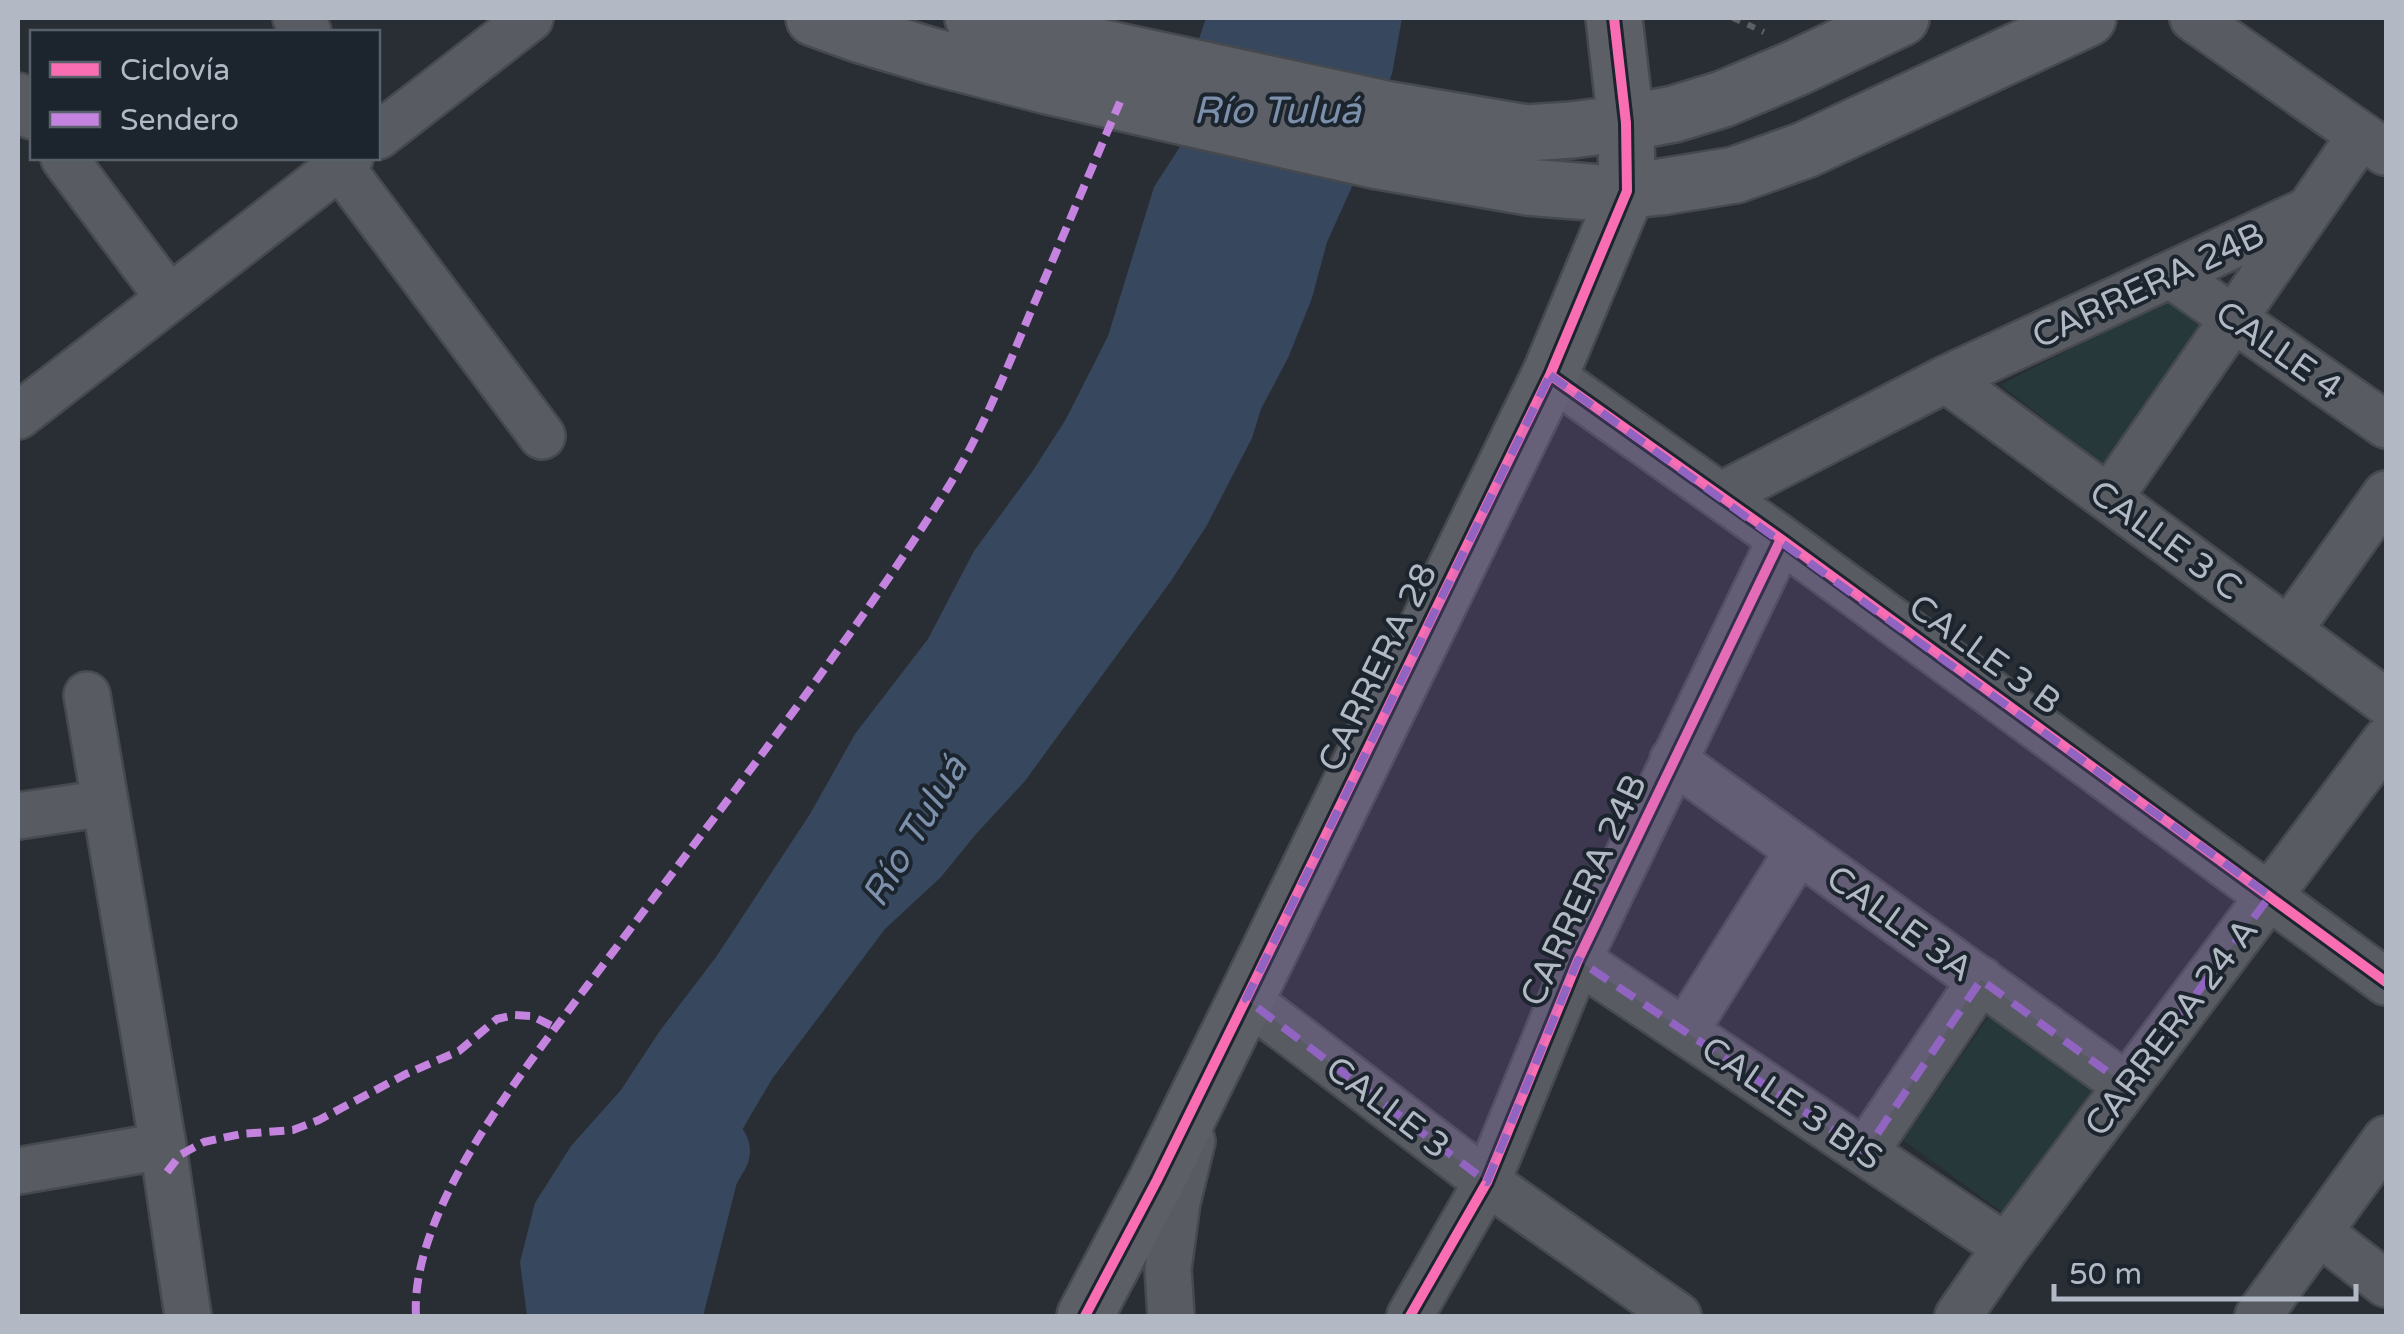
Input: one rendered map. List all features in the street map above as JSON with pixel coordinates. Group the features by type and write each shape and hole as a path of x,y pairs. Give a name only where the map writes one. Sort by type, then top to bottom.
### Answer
{"main road":[{"path":"814,18 934,57 1146,82 1381,135 1527,187 1600,193 1735,175 1805,150 2088,18"},
{"path":"974,18 1146,82"},
{"name":"CARRERA 28","path":"1085,1316 1246,1000 1550,375 1627,191 1626,123 1614,18"},
{"path":"1381,135 1572,130 1674,114 1722,100 1901,18"}],"street":[{"path":"380,132 530,18"},
{"path":"2108,498 2309,210 2374,144 2193,18"},
{"path":"66,160 170,298"},
{"path":"18,416 345,160"},
{"path":"376,160 542,436"},
{"name":"CARRERA 24B","path":"1720,496 1946,379 2309,210"},
{"name":"CALLE 4","path":"2171,275 2386,425"},
{"name":"CALLE 3 B","path":"1550,375 2386,982"},
{"name":"CALLE 3 C","path":"1946,379 2386,702"},
{"path":"2289,630 2386,494"},
{"name":"CARRERA 24B","path":"1410,1316 1487,1182 1578,960 1781,540"},
{"path":"86,695 164,1146 188,1316"},
{"name":"CARRERA 24 A","path":"1958,1316 2386,740"},
{"name":"CALLE 3A","path":"1673,760 2127,1086"},
{"path":"18,816 105,804"},
{"path":"1686,1032 1799,850"},
{"name":"CALLE 3 BIS","path":"1578,960 2006,1248"},
{"path":"1865,1152 1980,980"},
{"name":"CALLE 3","path":"1246,1000 1487,1182 1678,1316"},
{"path":"1171,1316 1168,1269 1177,1202 1207,1076"},
{"path":"2258,1316 2386,1140"},
{"path":"18,1171 164,1146"},
{"path":"2319,1232 2386,1284"}],"highlighted area":[{"path":"1550,375 2270,896 2127,1086 1981,980 1865,1152 1578,960 1487,1182 1246,999"}],"shaded area":[{"path":"2171,296 2212,323 2110,471 2001,385"},
{"path":"1991,1013 2097,1093 2006,1215 1903,1140"}],"water":[{"name":"Río Tuluá","path":"1206,18 1402,18 1392,74 1368,126 1351,189 1327,242 1312,298 1288,358 1261,409 1252,438 1207,525 1171,581 1025,781 941,877 885,929 772,1079 735,1142 662,1286 668,1316 527,1316 520,1262 535,1203 571,1146 621,1090 716,957 810,814 855,734 928,639 974,551 1066,419 1108,336 1154,187 1183,142 1183,86"}],"waterway":[{"name":"Río Tuluá","path":"666,1316 703,1170 714,1151"}],"marked path":[{"path":"416,1316 419,1275 431,1231 476,1142 533,1058 834,655 959,468 1002,379 1120,102"},
{"path":"167,1172 180,1155 204,1142 293,1130 319,1120 459,1051 497,1019 532,1016 556,1028"}],"cycle path":[{"path":"1085,1316 1157,1180 1550,375 1627,191 1626,123 1614,18"},
{"path":"1550,375 1781,539 2386,982"},
{"path":"1410,1316 1487,1182 1578,960 1781,539"}]}
